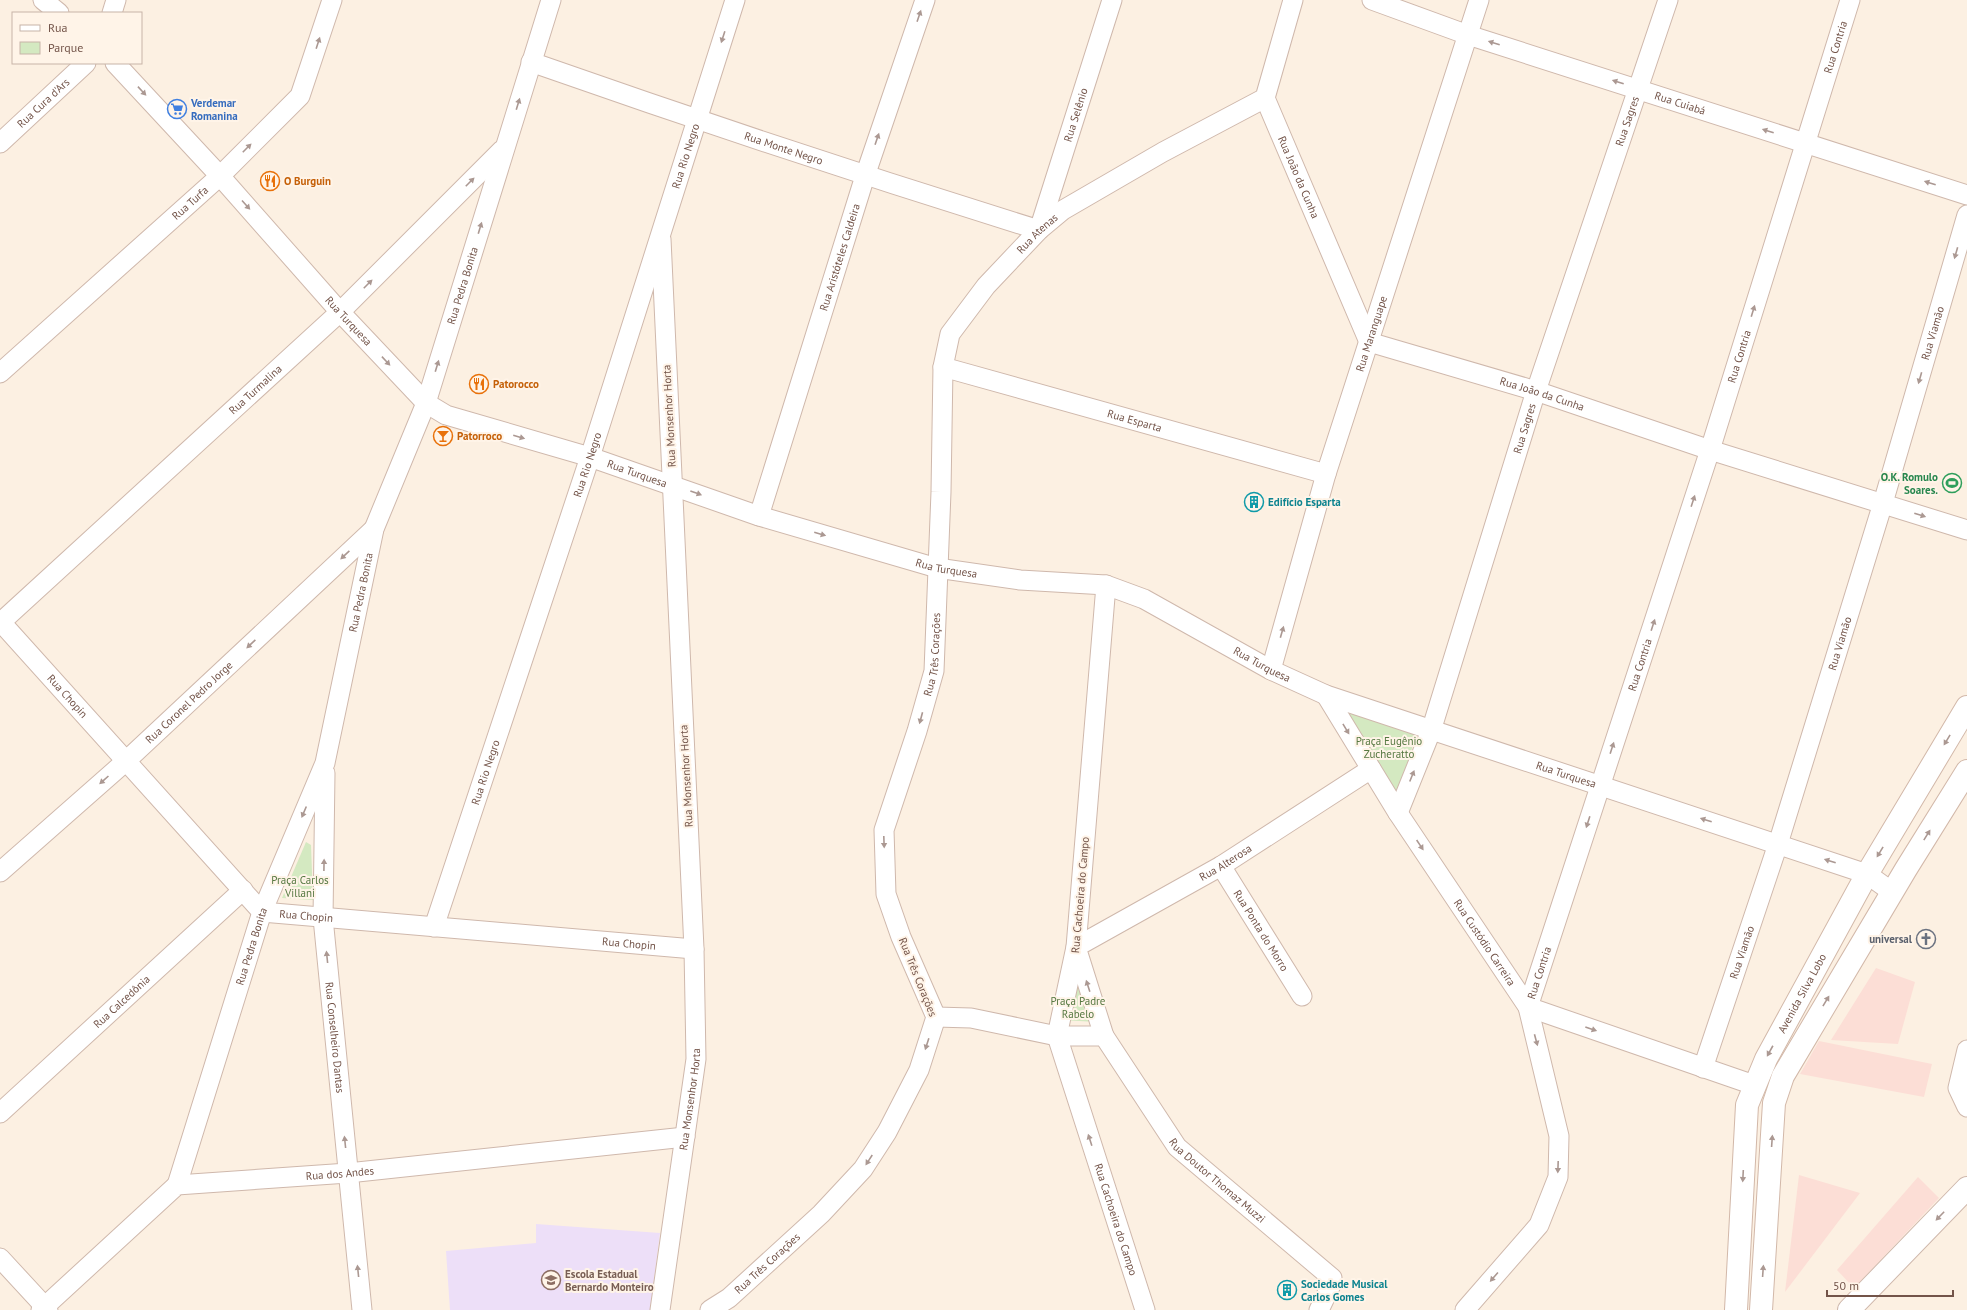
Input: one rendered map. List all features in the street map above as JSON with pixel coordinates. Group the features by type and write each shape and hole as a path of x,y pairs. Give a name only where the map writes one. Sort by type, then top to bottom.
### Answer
{"main road":[{"name":"Avenida Silva Lobo","path":"1736,1310 1747,1105 1754,1085 1766,1058 1867,874 1967,707"},
{"path":"1760,1310 1774,1102 1783,1076 1892,892 1967,771"},
{"path":"1849,1310 1967,1188"}],"street":[{"path":"43,0 58,12"},
{"path":"112,12 116,0"},
{"name":"Rua Turfa","path":"0,373 220,176 300,96 332,0"},
{"name":"Rua Pedra Bonita","path":"177,1185 262,912 325,763 374,529 426,403 550,0"},
{"name":"Rua Rio Negro","path":"434,927 590,457 735,0"},
{"name":"Rua Aristóteles Caldeira","path":"759,516 865,176 925,0"},
{"name":"Rua Selênio","path":"1038,230 1112,0"},
{"path":"1265,98 1293,0"},
{"name":"Rua Cuiabá","path":"1372,0 1468,35 1967,195"},
{"name":"Rua Maranguape","path":"1271,670 1326,474 1479,0"},
{"name":"Rua Sagres","path":"1398,813 1431,731 1536,391 1668,0"},
{"name":"Rua Contria","path":"1465,1310 1538,1225 1558,1177 1559,1136 1528,1007 1710,450 1850,0"},
{"name":"Rua Monte Negro","path":"531,62 697,120 865,176 1038,230"},
{"name":"Rua Cura d'Ars","path":"0,143 85,64"},
{"name":"Rua Turquesa","path":"116,64 220,176 340,312 426,403 446,415 590,457 759,516 937,568 1020,580 1106,585 1144,599 1271,670 1326,695 1867,874 1892,892"},
{"name":"Rua Atenas","path":"937,568 941,492 943,367 950,334 986,286 1038,230 1063,210 1163,152 1265,98"},
{"name":"Rua João da Cunha","path":"1265,98 1368,342 1536,391 1710,450 1967,530"},
{"name":"Rua Turmalina","path":"0,622 340,312 504,148"},
{"name":"Rua Viamão","path":"1703,1068 1778,844 1883,504 1967,215"},
{"name":"Rua Monsenhor Horta","path":"660,239 673,485 694,949 696,1059 660,1310"},
{"name":"Rua Esparta","path":"943,367 1326,474"},
{"name":"Rua Coronel Pedro Jorge","path":"0,872 126,761 374,529"},
{"name":"Rua Três Corações","path":"710,1310 729,1298 821,1214 863,1169 887,1132 919,1070 936,1017 901,937 886,894 884,830 918,731 934,672 937,568"},
{"name":"Rua Cachoeira do Campo","path":"1106,585 1076,947 1057,1036 1145,1310"},
{"name":"Rua Chopin","path":"0,622 262,912 694,949"},
{"name":"Rua Custódio Carreira","path":"1326,695 1398,813 1528,1007"},
{"name":"Rua Conselheiro Dantas","path":"325,763 323,918 362,1310"},
{"name":"Rua Alterosa","path":"1076,947 1221,866 1371,770"},
{"name":"Rua Ponta do Morro","path":"1221,866 1302,996"},
{"name":"Rua Calcedônia","path":"0,1113 243,890"},
{"name":"Rua Doutor Thomaz Muzzi","path":"1076,947 1104,1036 1177,1147 1332,1278 1332,1284 1319,1310"},
{"path":"1528,1007 1754,1085"},
{"path":"936,1017 972,1018 1057,1036 1104,1036"},
{"path":"1967,1050 1958,1088 1967,1107"},
{"name":"Rua dos Andes","path":"177,1185 348,1173 685,1137"},
{"path":"0,1258 45,1309 177,1185"}],"shaded area":[{"path":"1876,968 1915,982 1898,1044 1831,1040"},
{"path":"1819,1041 1932,1064 1924,1097 1800,1074"},
{"path":"1799,1175 1860,1193 1785,1292"},
{"path":"1918,1177 1939,1198 1854,1288 1837,1270"},
{"name":"Escola Estadual Bernardo Monteiro","path":"536,1224 660,1233 650,1310 450,1310 446,1251 536,1243"}],"green space":[{"name":"Praça Eugênio Zucheratto","path":"1340,708 1416,734 1397,801"},
{"name":"Praça Carlos Villani","path":"306,842 311,845 313,900 282,898"},
{"name":"Praça Padre Rabelo","path":"1076,958 1097,1022 1061,1020"}],"place":[{"name":"Verdemar Romanina","path":"177,109"},
{"name":"O Burguin","path":"270,181"},
{"name":"Patorocco","path":"479,384"},
{"name":"Patorroco","path":"443,436"},
{"name":"O.K. Romulo Soares.","path":"1952,483"},
{"name":"Edifício Esparta","path":"1254,502"},
{"name":"universal","path":"1926,939"},
{"name":"Escola Estadual Bernardo Monteiro","path":"551,1280"},
{"name":"Sociedade Musical Carlos Gomes","path":"1287,1290"}]}
